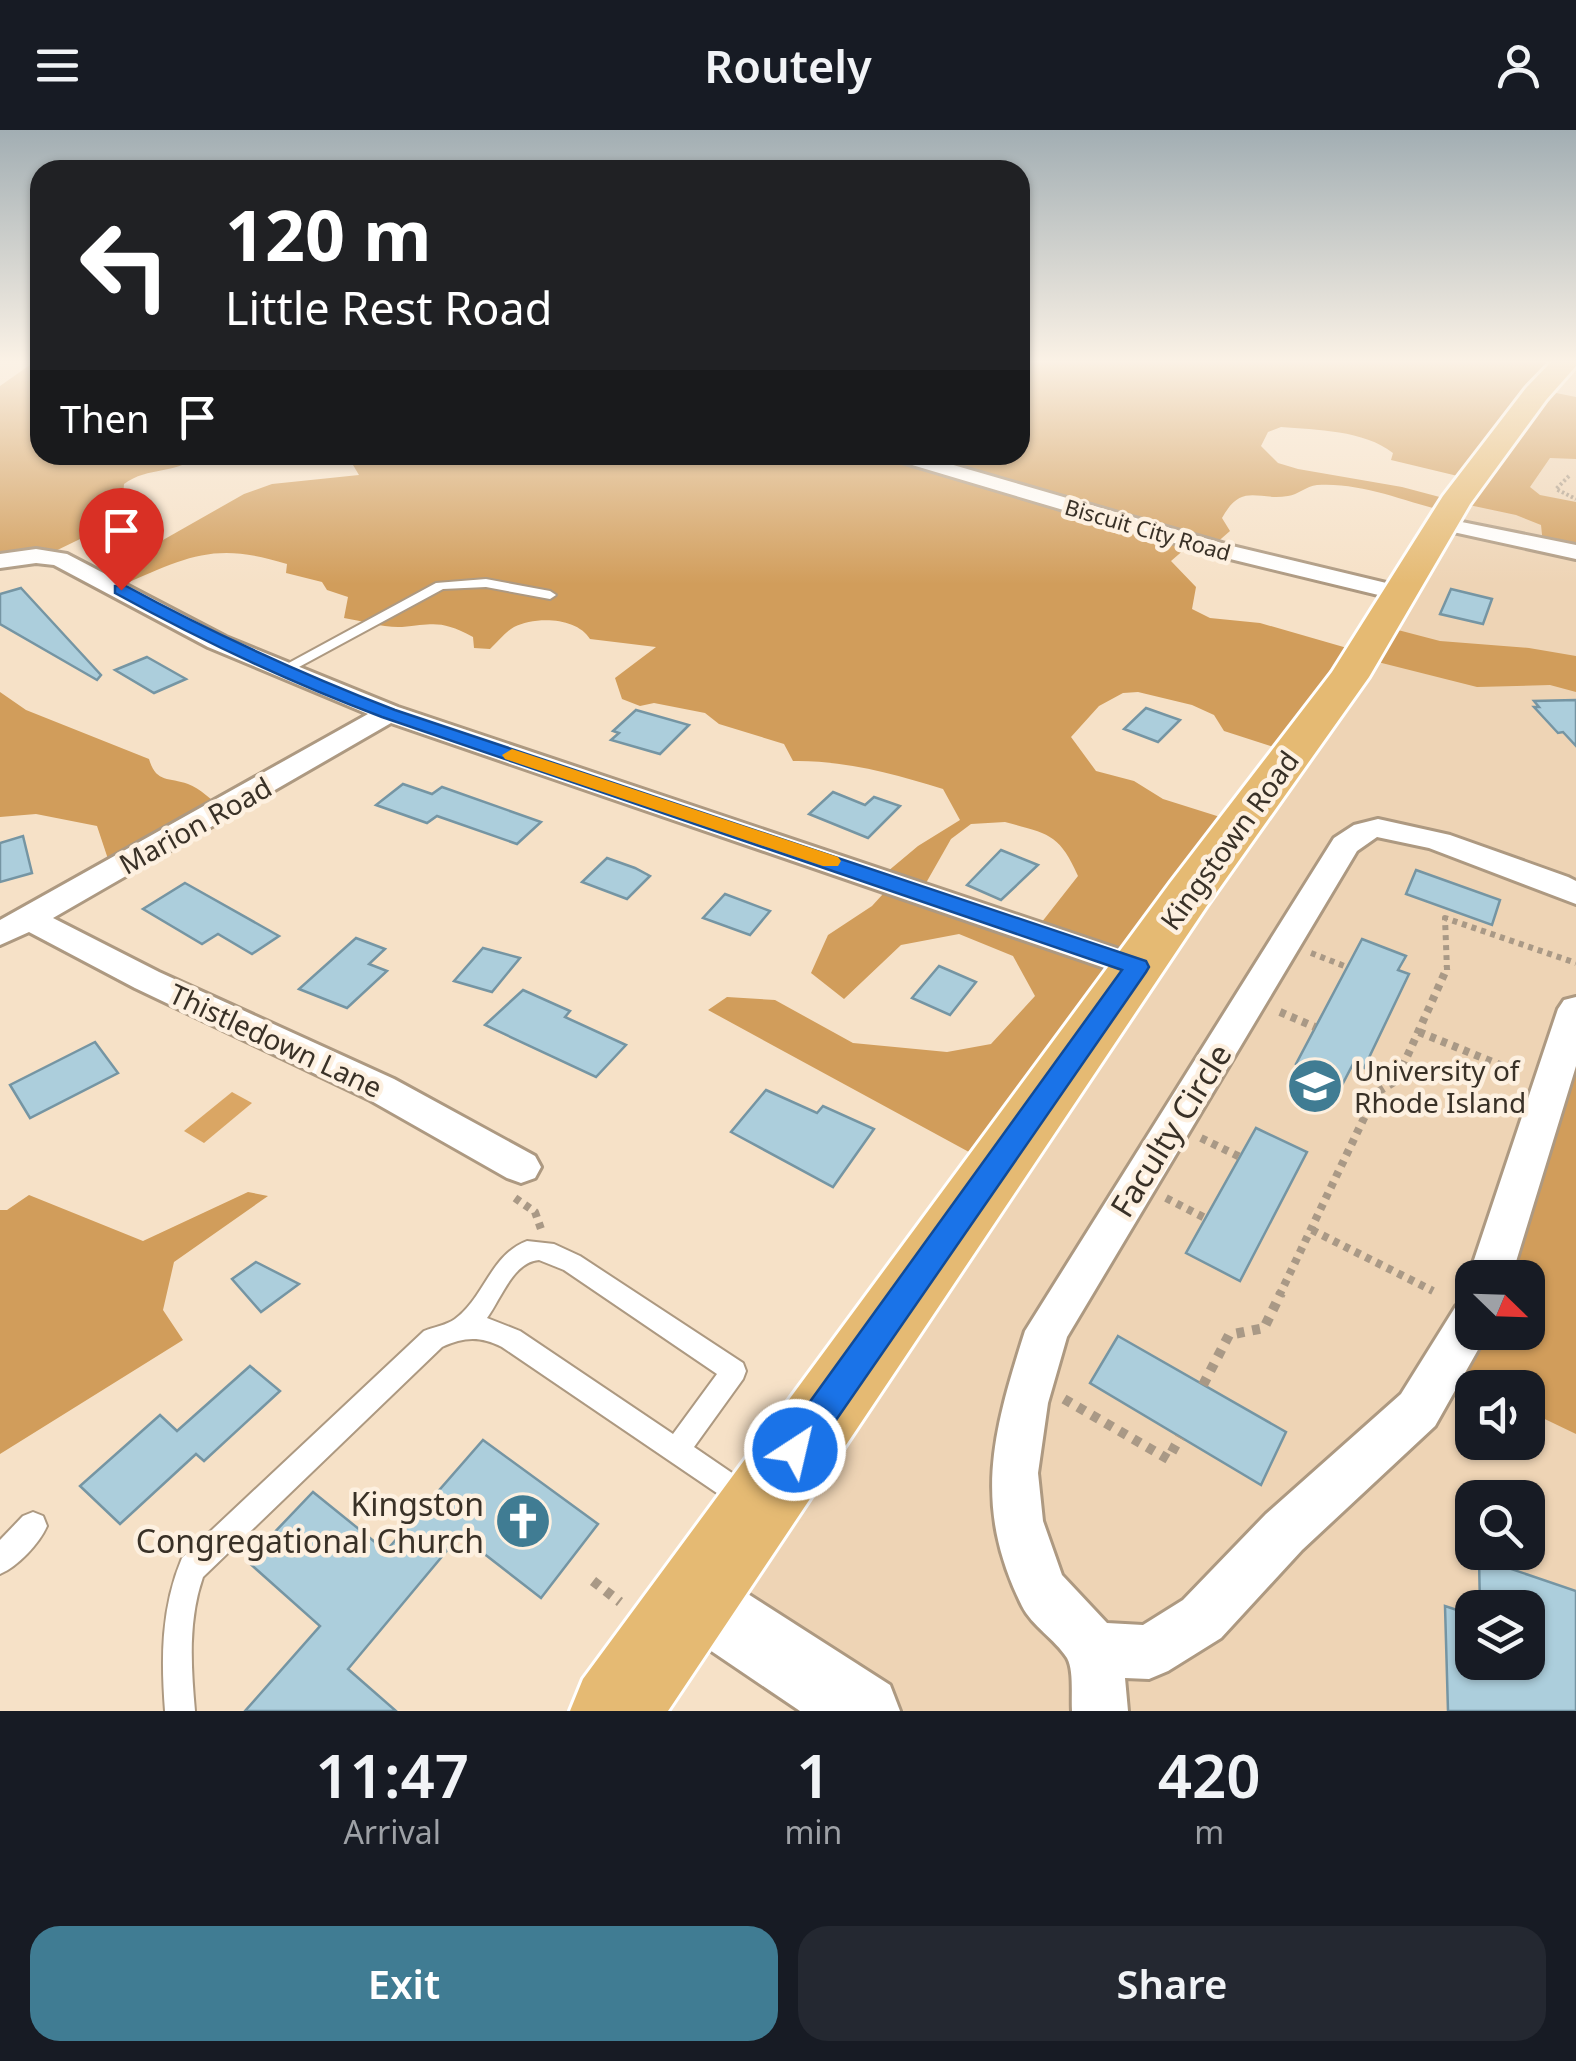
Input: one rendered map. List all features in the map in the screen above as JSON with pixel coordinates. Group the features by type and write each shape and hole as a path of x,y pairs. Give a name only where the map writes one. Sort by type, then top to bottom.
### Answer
{"main road":[{"name":"Kingstown Road","path":"614,1711 663,1606 757,1505 1348,677 1442,524 1506,436"}],"street":[{"name":"Biscuit City Road","path":"932,465 1226,551 1399,593"},
{"path":"1442,524 1576,552"},
{"path":"0,561 36,556 59,559 281,672 389,714 1138,967"},
{"name":"Marion Road","path":"14,926 389,714"},
{"name":"Faculty Circle","path":"1095,1650 1042,1592 1018,1520 1014,1473 1025,1403 1048,1331 1345,846 1362,831 1380,828 1408,833 1544,879 1576,894"},
{"name":"Thistledown Lane","path":"14,926 147,980 382,1089 520,1167"},
{"path":"1495,1260 1576,1009"},
{"path":"1100,1711 1095,1650 1149,1652 1202,1619 1284,1532 1418,1410 1455,1348"},
{"path":"663,1606 864,1711"}],"lane":[{"path":"281,672 440,586 486,584 550,595"},
{"path":"463,1327 485,1302 506,1265 525,1252 548,1250 734,1372 676,1451"},
{"path":"180,1711 175,1627 192,1568 432,1339 463,1327 488,1327 511,1340 757,1505"},
{"path":"0,1560 33,1526"}],"path":[{"path":"1569,476 1556,489 1576,499"},
{"path":"1203,1385 1229,1336 1264,1328 1376,1093 1396,1081 1448,970 1445,918 1576,964"},
{"path":"1419,1032 1510,1069"},
{"path":"520,1167 501,1188 536,1212 548,1250"},
{"path":"1312,1230 1433,1290"},
{"path":"1032,1381 1168,1459 1180,1436"},
{"path":"593,1581 663,1606"}],"shaded area":[{"path":"0,436 30,436 30,465 181,465 124,484 123,497 130,506 142,509 45,556 0,562"},
{"path":"1030,436 1266,436 1261,446 1278,463 1451,500 1466,478 1391,460 1393,453 1356,436 1576,436 1576,459 1550,458 1530,487 1540,495 1576,502 1576,552 1543,544 1541,525 1516,515 1455,502 1445,511 1366,489 1317,485 1288,496 1251,495 1236,500 1222,518 1230,531 1214,545 1193,542 1171,561 1196,587 1192,609 1210,618 1260,623 1354,650 1375,624 1440,641 1576,656 1576,692 1550,685 1477,687 1354,656 1286,751 1224,731 1214,715 1192,705 1138,692 1123,693 1099,706 1071,737 1096,771 1134,781 1163,799 1236,822 980,1158 708,1010 727,997 775,1000 853,1043 947,1052 991,1044 1035,996 1013,956 959,934 901,945 844,999 811,973 828,935 872,906 893,883 881,877 918,846 960,820 943,789 869,769 793,761 784,744 719,724 705,713 654,703 640,706 622,699 615,678 656,647 590,639 576,626 566,623 523,623 490,649 474,648 473,637 445,626 395,627 344,618 348,597 327,590 322,582 286,573 287,564 240,554 220,553 183,560 120,586 95,574 126,561 244,494 272,484 359,475 353,465 1030,465","holes":["1005,822 1032,829 1058,843 1078,876 1034,932 922,890 951,839 971,824"]},
{"name":"University of Rhode Island","path":"1515,436 1576,436 1576,1711 864,1711 692,1597 1442,524"},
{"path":"0,692 26,710 149,759 159,776 192,786 223,808 112,871 97,826 36,814 0,817"},
{"path":"1576,1007 1576,1434 1545,1419 1545,1370 1456,1370 1447,1365 1455,1346 1455,1350 1545,1350 1545,1260 1491,1260"},
{"path":"232,1092 252,1103 204,1143 184,1131"},
{"path":"248,1192 268,1196 174,1262 163,1310 183,1340 0,1454 0,1210 7,1210 29,1195 143,1241"}],"building":[{"path":"21,588 101,675 97,680 0,624 0,594"},
{"path":"1451,589 1492,599 1483,624 1440,614"},
{"path":"147,657 186,679 154,693 115,670"},
{"path":"1576,700 1576,746 1563,732 1558,733 1534,707 1539,707 1534,701"},
{"path":"1146,708 1180,720 1158,742 1124,729"},
{"path":"636,710 689,725 660,754 611,740 619,733 613,731"},
{"path":"403,784 432,794 442,787 541,822 517,844 437,816 427,823 376,805"},
{"path":"833,792 865,805 874,797 900,806 868,838 809,814"},
{"path":"23,836 32,873 0,882 0,843"},
{"path":"1001,850 1038,865 1001,900 967,885"},
{"path":"607,858 650,876 627,899 582,882"},
{"path":"1416,870 1500,900 1492,925 1406,894"},
{"path":"185,883 279,936 252,954 218,934 202,944 143,909"},
{"path":"725,894 770,911 750,935 703,918"},
{"path":"356,938 385,949 369,964 387,971 347,1008 299,989"},
{"path":"1362,939 1406,956 1398,970 1409,974 1364,1068 1353,1064 1342,1085 1296,1064"},
{"path":"483,948 520,958 492,992 454,981"},
{"path":"939,966 976,982 950,1015 912,998"},
{"path":"523,990 570,1011 565,1017 626,1045 596,1077 485,1025"},
{"path":"95,1042 118,1073 30,1118 10,1085"},
{"path":"766,1090 817,1113 823,1106 874,1129 833,1187 731,1132"},
{"path":"1256,1128 1307,1152 1240,1281 1186,1253"},
{"path":"256,1262 299,1284 261,1312 232,1279"},
{"path":"1118,1336 1286,1432 1261,1485 1090,1383"},
{"path":"250,1366 280,1391 204,1461 196,1454 120,1524 80,1486 160,1415 177,1431"},
{"path":"483,1440 598,1524 541,1598 460,1535 348,1669 396,1711 245,1711 320,1626 247,1561 313,1492 386,1551"},
{"path":"1479,1570 1514,1570 1576,1591 1576,1711 1448,1711 1445,1606 1455,1609 1455,1680 1545,1680 1545,1590 1480,1590"}],"slow traffic":[{"path":"512,755 830,861"}],"place":[{"name":"University of Rhode Island","path":"1315,1086"},
{"name":"Kingston Congregational Church","path":"523,1521"}],"route":[{"path":"121,590 217,642 389,714 1138,967 795,1450"}]}
